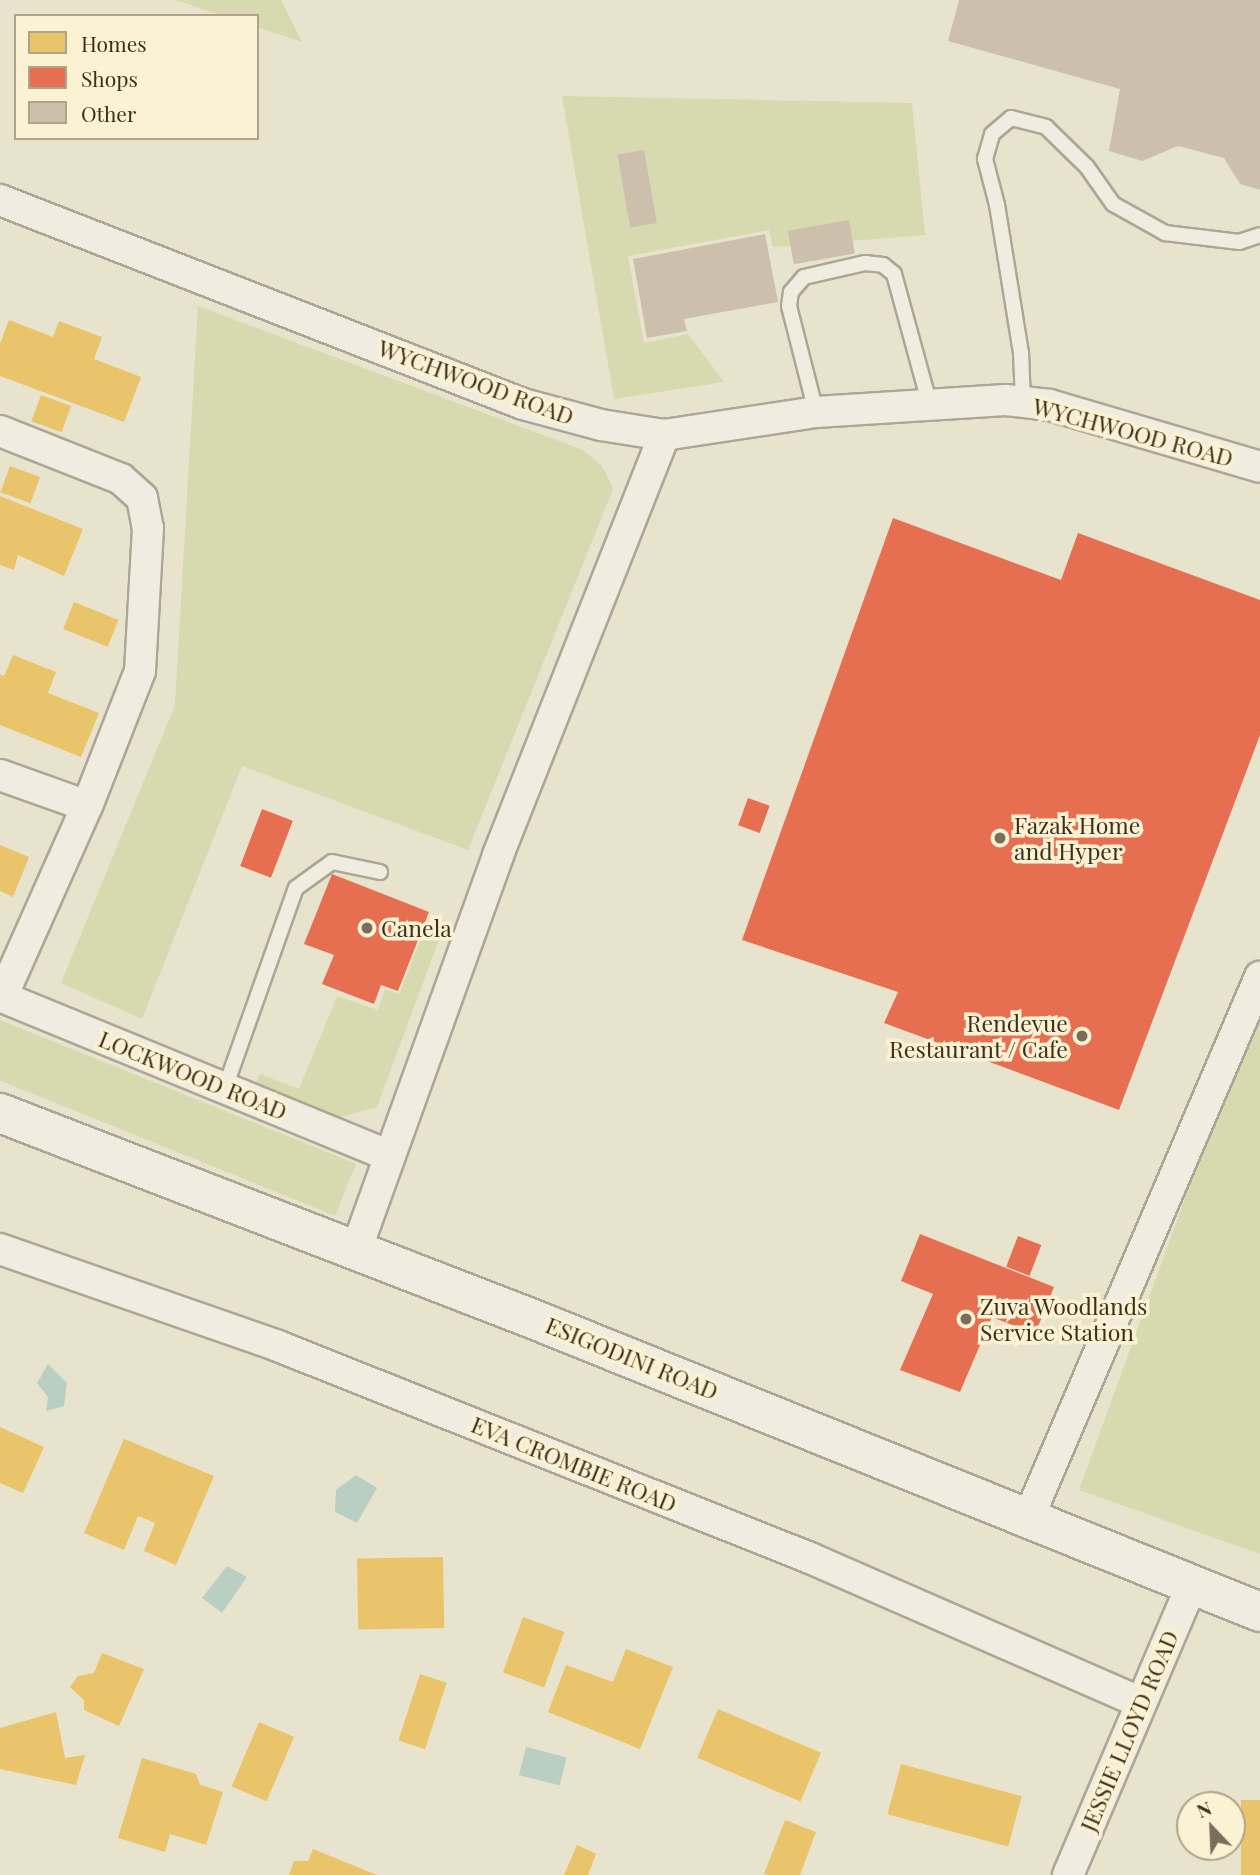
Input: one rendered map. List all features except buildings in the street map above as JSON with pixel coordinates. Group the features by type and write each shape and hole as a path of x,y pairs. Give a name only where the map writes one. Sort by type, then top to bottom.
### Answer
{"main road":[{"name":"ESIGODINI ROAD","path":"0,1113 355,1253 545,1324 1191,1587 1260,1612"}],"street":[{"name":"WYCHWOOD ROAD","path":"0,200 523,404 601,425 664,435 816,412 929,402 1023,402 1050,405 1260,467"},
{"path":"0,431 121,479 142,498 148,528 140,671 87,806 1,996"},
{"path":"355,1253 387,1155 498,855 664,435"},
{"path":"0,775 87,806"},
{"path":"1028,1519 1260,977"},
{"name":"LOCKWOOD ROAD","path":"1,996 387,1155"},
{"name":"EVA CROMBIE ROAD","path":"0,1249 291,1351 810,1558 1139,1702"},
{"name":"JESSIE LLOYD ROAD","path":"1068,1875 1139,1702 1191,1587"}],"lane":[{"path":"1023,402 1021,353 985,159 992,134 1011,118 1046,127 1087,167 1113,204 1164,233 1240,242 1260,235"},
{"path":"816,412 789,306 791,292 804,277 865,263 883,264 894,274 929,402"},
{"path":"225,1088 296,888 332,862 380,872"}],"green space":[{"path":"176,0 281,0 302,42 259,28 259,14 217,14"},
{"path":"562,96 912,103 925,235 773,247 769,230 628,256 644,343 688,334 724,382 614,399"},
{"path":"198,306 583,450 603,467 613,489 468,850 242,766 142,1019 61,983 175,705"},
{"path":"428,921 441,934 377,1107 336,1118 254,1086 260,1074 299,1089 337,996 378,1010 385,989 399,994"},
{"path":"1260,992 1260,1554 1079,1490"},
{"path":"0,1020 356,1164 335,1216 0,1080"}],"shaded area":[{"path":"48,1364 67,1383 64,1406 46,1411 48,1397 37,1383"},
{"path":"356,1475 377,1488 357,1523 335,1512 336,1490"},
{"path":"227,1566 247,1577 222,1613 202,1598"},
{"path":"526,1747 567,1757 560,1785 519,1775"}],"place":[{"name":"Fazak Home and Hyper","path":"1000,838"},
{"name":"Canela","path":"367,928"},
{"name":"Rendevue Restaurant / Cafe","path":"1082,1036"},
{"name":"Zuva Woodlands Service Station","path":"966,1319"}]}
